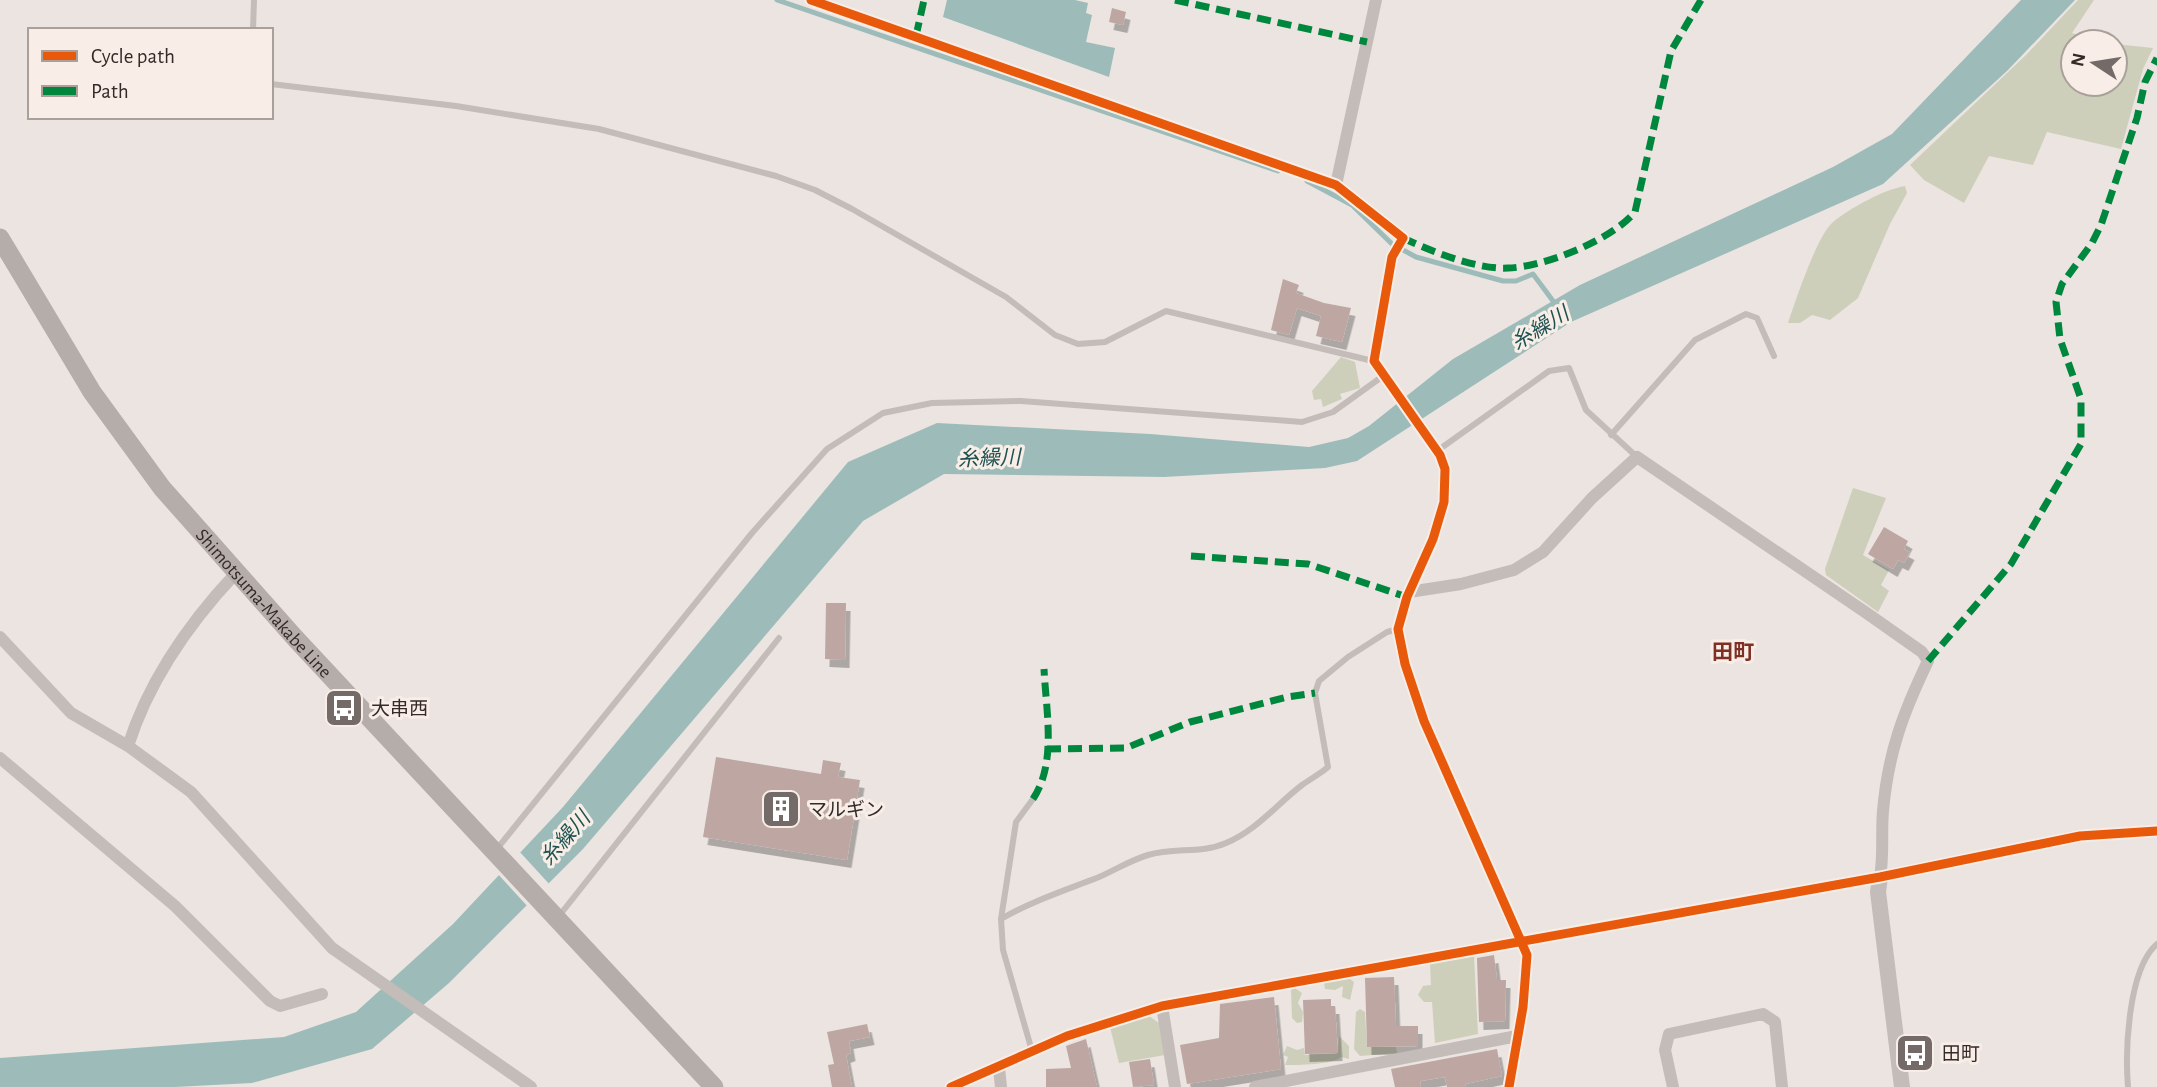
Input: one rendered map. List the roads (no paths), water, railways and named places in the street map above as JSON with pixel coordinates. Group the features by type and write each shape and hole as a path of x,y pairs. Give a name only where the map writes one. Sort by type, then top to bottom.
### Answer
{"main road":[{"name":"Shimotsuma-Makabe Line","path":"0,237 92,392 162,488 236,573 714,1087"}],"street":[{"path":"811,0 1336,185 1403,238 1396,248 1374,361 1434,447 1445,469 1444,502 1433,539 1409,592 1398,629 1405,664 1424,721 1527,955 1526,982 1509,1087"},
{"path":"1336,185 1376,0"},
{"path":"1409,592 1461,584 1514,570 1543,552 1592,498 1637,457 1922,652 1928,661 1903,712 1891,757 1883,814 1878,892 1902,1087"},
{"path":"128,746 138,713 158,674 201,610 236,573"},
{"path":"0,637 71,713 128,746 191,792 332,948 531,1087"},
{"path":"0,758 175,906 270,1000 280,1006 322,994"},
{"path":"951,1087 1105,1022 1162,1006 1880,877 2080,836 2157,831"},
{"path":"1162,1006 1175,1087"},
{"path":"1673,1087 1665,1050 1669,1034 1763,1014 1775,1022 1782,1087"},
{"path":"1255,1087 1517,1036"},
{"path":"999,1068 1001,1087"}],"lane":[{"path":"253,28 254,0"},
{"path":"273,84 456,106 599,129 776,176 816,190 852,209 1006,297 1055,335 1077,344 1105,342 1166,311 1374,361"},
{"path":"1611,435 1695,340 1746,314 1757,318 1774,356"},
{"path":"1434,447 1549,371 1560,367 1569,368 1586,410 1637,457"},
{"path":"498,854 752,533 827,449 883,412 932,403 1021,401 1302,422 1333,412 1385,379"},
{"path":"1002,919 1020,907 1043,901 1066,888 1147,856 1177,849 1205,850 1224,844 1256,826 1304,783 1328,767 1315,693 1318,681 1348,657 1387,632 1398,629"},
{"path":"555,914 779,638"},
{"path":"1032,1051 1003,950 1002,919 1016,822 1033,799"},
{"path":"2128,1087 2127,1052 2133,994 2147,957 2157,944"}],"water":[{"path":"947,0 1075,0 1088,3 1086,13 1092,15 1086,42 1115,48 1109,77 943,17"},
{"name":"糸繰川","path":"2021,0 2075,0 2007,71 1883,184 1571,322 1357,461 1325,468 1164,477 944,474 863,521 583,849 449,983 372,1049 252,1083 175,1087 0,1087 0,1058 284,1037 356,1012 453,924 563,807 848,462 937,423 1150,434 1309,447 1348,438 1369,426 1453,359 1580,285 1833,167 1892,134"}],"waterway":[{"path":"777,0 1278,171"},
{"name":"糸繰川","path":"1307,181 1352,205 1392,244 1416,257 1503,281 1516,281 1533,274 1556,305"}],"place":[{"name":"大串西","path":"344,708"},
{"name":"マルギン","path":"781,809"},
{"name":"田町","path":"1915,1053"}],"district":[{"name":"田町","path":"1733,652"}]}
